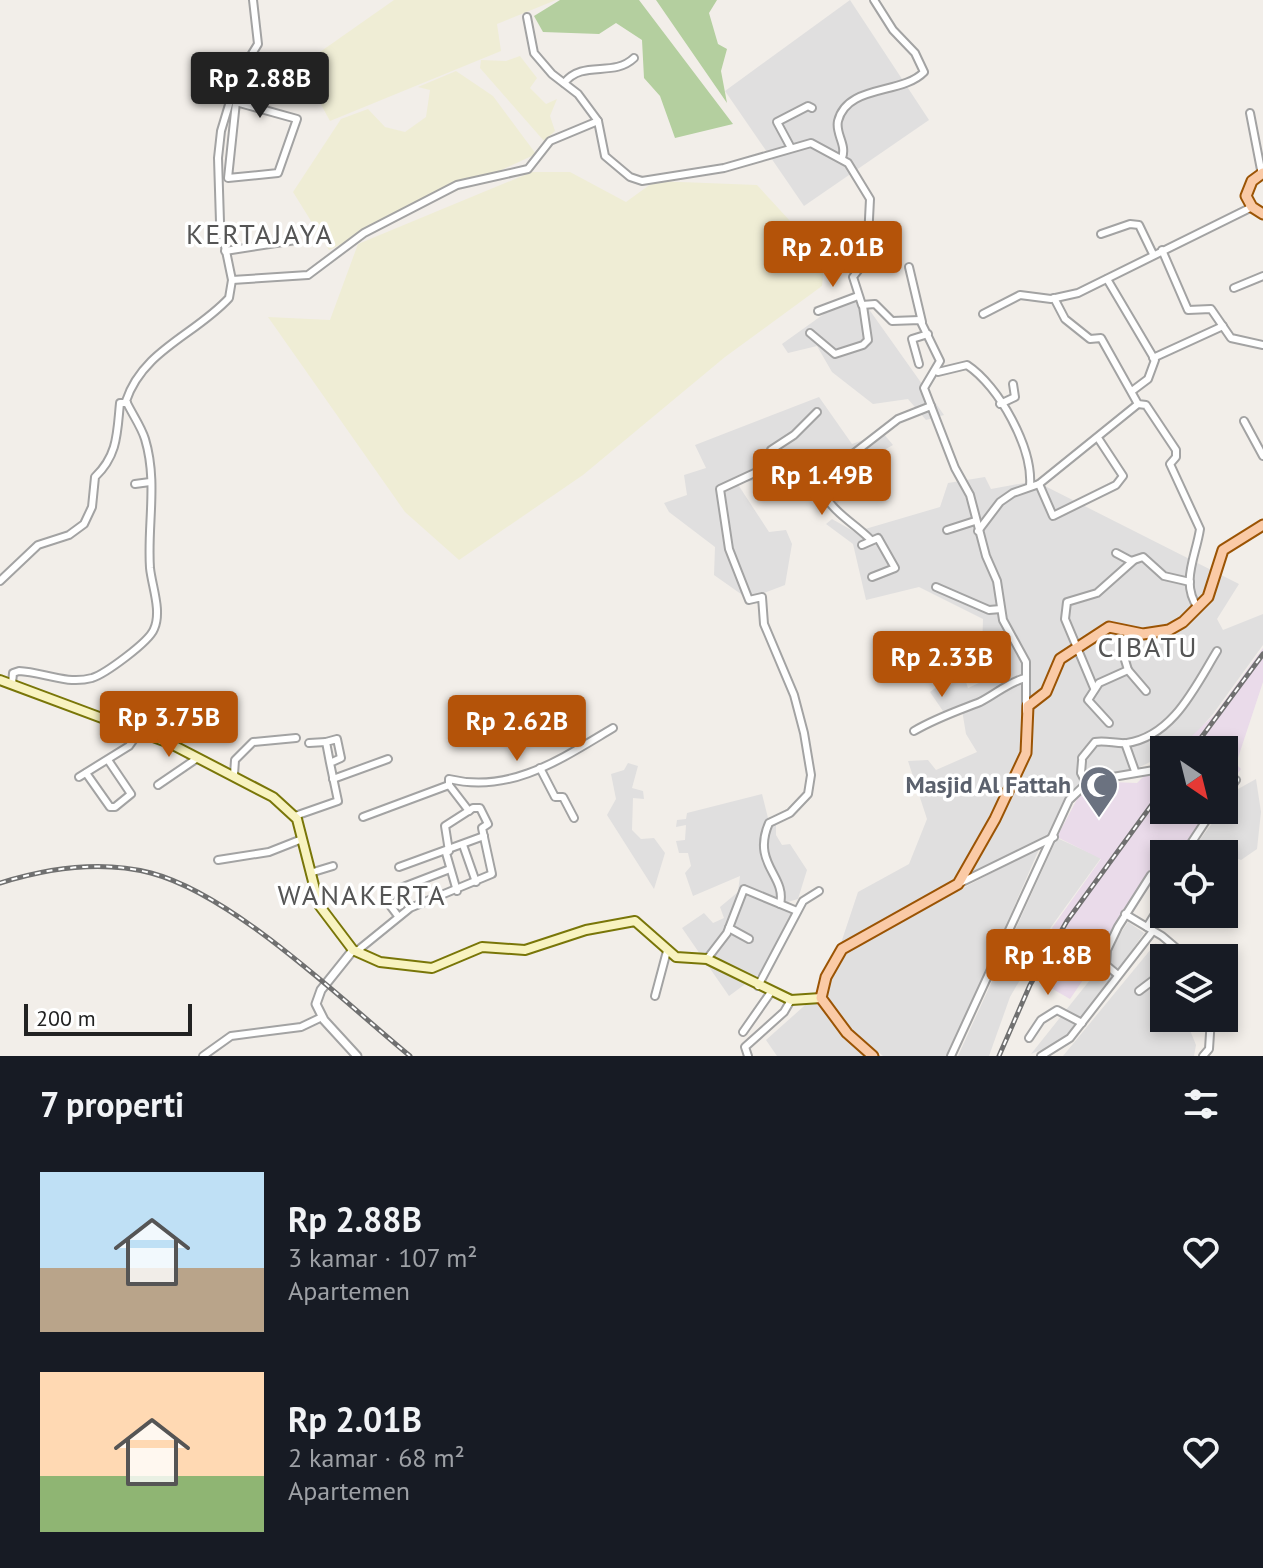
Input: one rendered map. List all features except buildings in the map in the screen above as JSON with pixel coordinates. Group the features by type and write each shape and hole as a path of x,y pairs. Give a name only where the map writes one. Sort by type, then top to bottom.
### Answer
{"main road":[{"path":"1262,174 1252,181 1246,196 1252,207 1263,214"},
{"path":"873,1056 847,1033 821,998 826,977 842,949 958,884 995,819 1026,753 1026,711 1046,692 1060,659 1109,627 1118,627 1128,634 1169,630 1199,609 1208,597 1223,550 1263,525"},
{"path":"0,680 139,732 234,775 273,797 295,816 319,905 353,950 380,962 432,968 482,947 525,950 571,933 635,921 667,951 681,959 707,959 791,1000 821,998"}],"street":[{"path":"0,581 42,543 69,535 84,524 92,507 95,477 112,459 124,402 143,367 226,302 232,280 220,222 218,158 242,66 258,44 253,0"},
{"path":"842,158 844,146 837,124 843,111 858,98 899,85 924,72 915,53 893,30 874,0"},
{"path":"527,17 534,53 598,121 605,156 630,177 642,181 724,168 816,143 842,158 856,173 871,204 867,259 853,277 863,306 868,340 837,355 810,333"},
{"path":"564,83 577,71 619,67 634,58"},
{"path":"233,101 272,107 297,119 278,173 228,178 233,101"},
{"path":"791,148 777,122 808,106 812,108"},
{"path":"1250,113 1262,174"},
{"path":"232,280 308,275 364,233 457,185 528,169 550,141 598,121"},
{"path":"983,314 1020,295 1054,298 1078,293 1252,207"},
{"path":"1101,234 1130,224 1139,225 1153,254"},
{"path":"225,251 296,240"},
{"path":"1162,250 1188,310 1211,309 1236,341 1263,345"},
{"path":"909,267 922,322 940,361 924,388 970,495 978,531 997,581 1003,620 1026,662 1026,711"},
{"path":"1234,288 1263,276"},
{"path":"1107,279 1153,358 1148,379 1132,391"},
{"path":"818,311 858,296"},
{"path":"1054,298 1065,319 1091,340 1101,338 1138,404"},
{"path":"863,306 875,304 892,321 922,322"},
{"path":"1153,358 1223,326"},
{"path":"919,364 912,339 928,334"},
{"path":"934,373 969,366 1000,404 1028,452 1030,486"},
{"path":"1000,404 1015,397 1013,384"},
{"path":"12,684 13,673 19,671 69,680 94,677 150,636 156,621 150,563 153,512 145,438 124,402"},
{"path":"978,531 1000,502 1039,484 1138,404 1146,405 1172,442 1177,455 1170,462 1173,474 1200,525 1190,582 1190,596 1199,609"},
{"path":"780,904 782,894 764,858 763,840 769,823 790,813 808,794 809,762 794,695 764,624 762,597 749,600 729,549 720,489 758,471 776,468 820,471 849,457 898,419 931,406"},
{"path":"776,468 771,450 794,435 817,412"},
{"path":"1244,421 1263,456"},
{"path":"1039,484 1053,516 1116,485 1123,476 1098,438"},
{"path":"820,471 820,490 825,500 871,540"},
{"path":"135,484 150,482"},
{"path":"947,530 975,521"},
{"path":"862,545 878,538 895,568 872,577"},
{"path":"1116,553 1133,561"},
{"path":"1094,688 1065,619 1068,601 1097,593 1133,561 1143,557 1161,574 1190,582"},
{"path":"936,587 989,610 1001,609"},
{"path":"1128,634 1122,650 1128,670 1146,691"},
{"path":"1086,783 1081,773 1082,759 1095,742 1125,743 1148,736 1178,712 1217,651"},
{"path":"1109,723 1088,700 1094,688 1128,670"},
{"path":"914,731 945,714 983,700 1004,685 1025,678"},
{"path":"363,817 449,782 471,786 510,781 613,728"},
{"path":"108,760 131,794 115,807 110,807 82,775 129,746 139,732"},
{"path":"234,775 235,760 253,742 296,738"},
{"path":"309,743 337,739 341,758 330,763"},
{"path":"295,816 338,801 326,742"},
{"path":"1125,743 1135,771"},
{"path":"158,785 196,759"},
{"path":"333,779 388,759"},
{"path":"540,768 555,797 563,797 574,818"},
{"path":"951,1056 1069,800 1086,783 1150,770"},
{"path":"443,772 469,811"},
{"path":"357,1056 322,1017 317,1008 318,996 353,950 360,951 398,916 410,908 457,891 492,874 482,828 488,824 485,814 477,807 445,826 450,869 457,891"},
{"path":"399,867 484,836"},
{"path":"958,884 1054,837"},
{"path":"218,860 269,852 302,839"},
{"path":"463,845 476,882"},
{"path":"309,873 333,866"},
{"path":"398,916 386,900 398,889 450,869"},
{"path":"1118,975 1106,965 1105,958 1125,914 1150,876"},
{"path":"403,889 410,908"},
{"path":"707,959 729,928 744,889 797,911"},
{"path":"758,986 797,911 806,897 819,891"},
{"path":"1125,914 1169,944"},
{"path":"729,928 749,939"},
{"path":"1041,1056 1067,1041 1150,929"},
{"path":"655,996 667,951"},
{"path":"1139,991 1150,983"},
{"path":"743,1032 771,992"},
{"path":"748,1056 745,1047 784,1012 791,1000"},
{"path":"1029,1038 1041,1020 1057,1010 1082,1023"},
{"path":"203,1056 231,1036 301,1027 322,1017"},
{"path":"1203,1056 1209,1049 1210,1032"}],"shaded area":[{"path":"394,0 556,0 497,24 501,51 330,121 300,66"},
{"path":"850,0 929,120 804,206 725,91"},
{"path":"520,56 537,78 530,88 546,104 557,99 550,116 555,131 544,141 480,68 481,60 506,61"},
{"path":"456,71 493,96 536,154 329,250 293,192 341,119 368,109 385,127 405,132 426,117 430,90 418,87"},
{"path":"532,172 570,172 626,202 655,181 757,185 825,259 822,286 725,357 583,475 459,560 405,512 268,317 330,320 358,244"},
{"path":"856,291 944,415 926,420 908,399 873,404 832,372 817,346 788,353 782,344"},
{"path":"819,397 852,444 883,433 893,445 873,456 834,508 809,500 808,473 737,483 769,532 786,530 792,544 785,585 748,599 714,575 715,547 669,512 664,503 687,495 684,475 706,468 695,445"},
{"path":"985,477 991,489 1035,481 1239,584 1217,619 1223,630 1263,614 1263,645 1194,736 1150,736 1150,762 1082,784 1071,795 1053,837 840,946 858,892 909,864 927,819 908,761 928,760 936,770 977,752 966,734 962,710 945,714 930,692 961,668 968,688 981,682 983,619 919,587 866,600 853,544 826,524 832,519 855,532 940,507 948,483"},
{"path":"1263,648 1263,682 1238,758 1238,736 1192,736 1214,715"},
{"path":"201,705 212,715 178,743 165,736"},
{"path":"628,763 638,766 632,788 643,791 644,799 633,798 632,830 641,839 654,838 665,853 654,889 607,815 616,799 611,774 624,770"},
{"path":"1150,770 1150,824 1201,824 1190,840 1150,840 1150,875 1122,912 1100,955 1070,999 1032,977 1054,937 1052,928 1101,859 1057,837 1082,790 1111,782 1137,783"},
{"path":"1256,779 1261,812 1257,849 1241,860 1238,859 1238,840 1200,840 1212,824 1238,824 1238,789"},
{"path":"762,794 769,822 776,823 776,835 782,845 790,844 807,870 798,899 781,904 797,911 767,968 729,996 682,928 704,913 713,923 724,918 720,907 738,892 740,876 693,896 685,873 691,866 688,853 679,853 676,841 685,840 686,825 676,827 677,820 686,819 687,813"},
{"path":"1057,838 1101,858 1051,927 1010,997 989,1056 958,1056"},
{"path":"1040,847 949,1056 883,1056 853,1031 827,999 836,956"},
{"path":"1128,922 1144,933 1070,1038 1031,1054 1090,980"},
{"path":"1150,950 1150,1032 1191,1032 1196,1045 1194,1056 1063,1056"},
{"path":"812,999 870,1056 777,1056 766,1040"}],"green space":[{"path":"560,0 639,0 733,124 675,138 660,96 644,78 642,40 616,23 599,34 543,32 534,16"},
{"path":"656,0 717,0 709,13 718,44 727,49 721,71 727,103"}],"railway":[{"path":"1202,736 1263,654"},
{"path":"999,1056 1030,985 1067,921 1150,807"},
{"path":"0,883 37,873 94,866 151,873 183,885 217,903 286,952 410,1056"}],"place":[{"name":"Masjid Al Fattah","path":"1099,819"}],"district":[{"name":"KERTAJAYA","path":"260,234"},
{"name":"CIBATU","path":"1148,647"},
{"name":"WANAKERTA","path":"362,895"}]}
